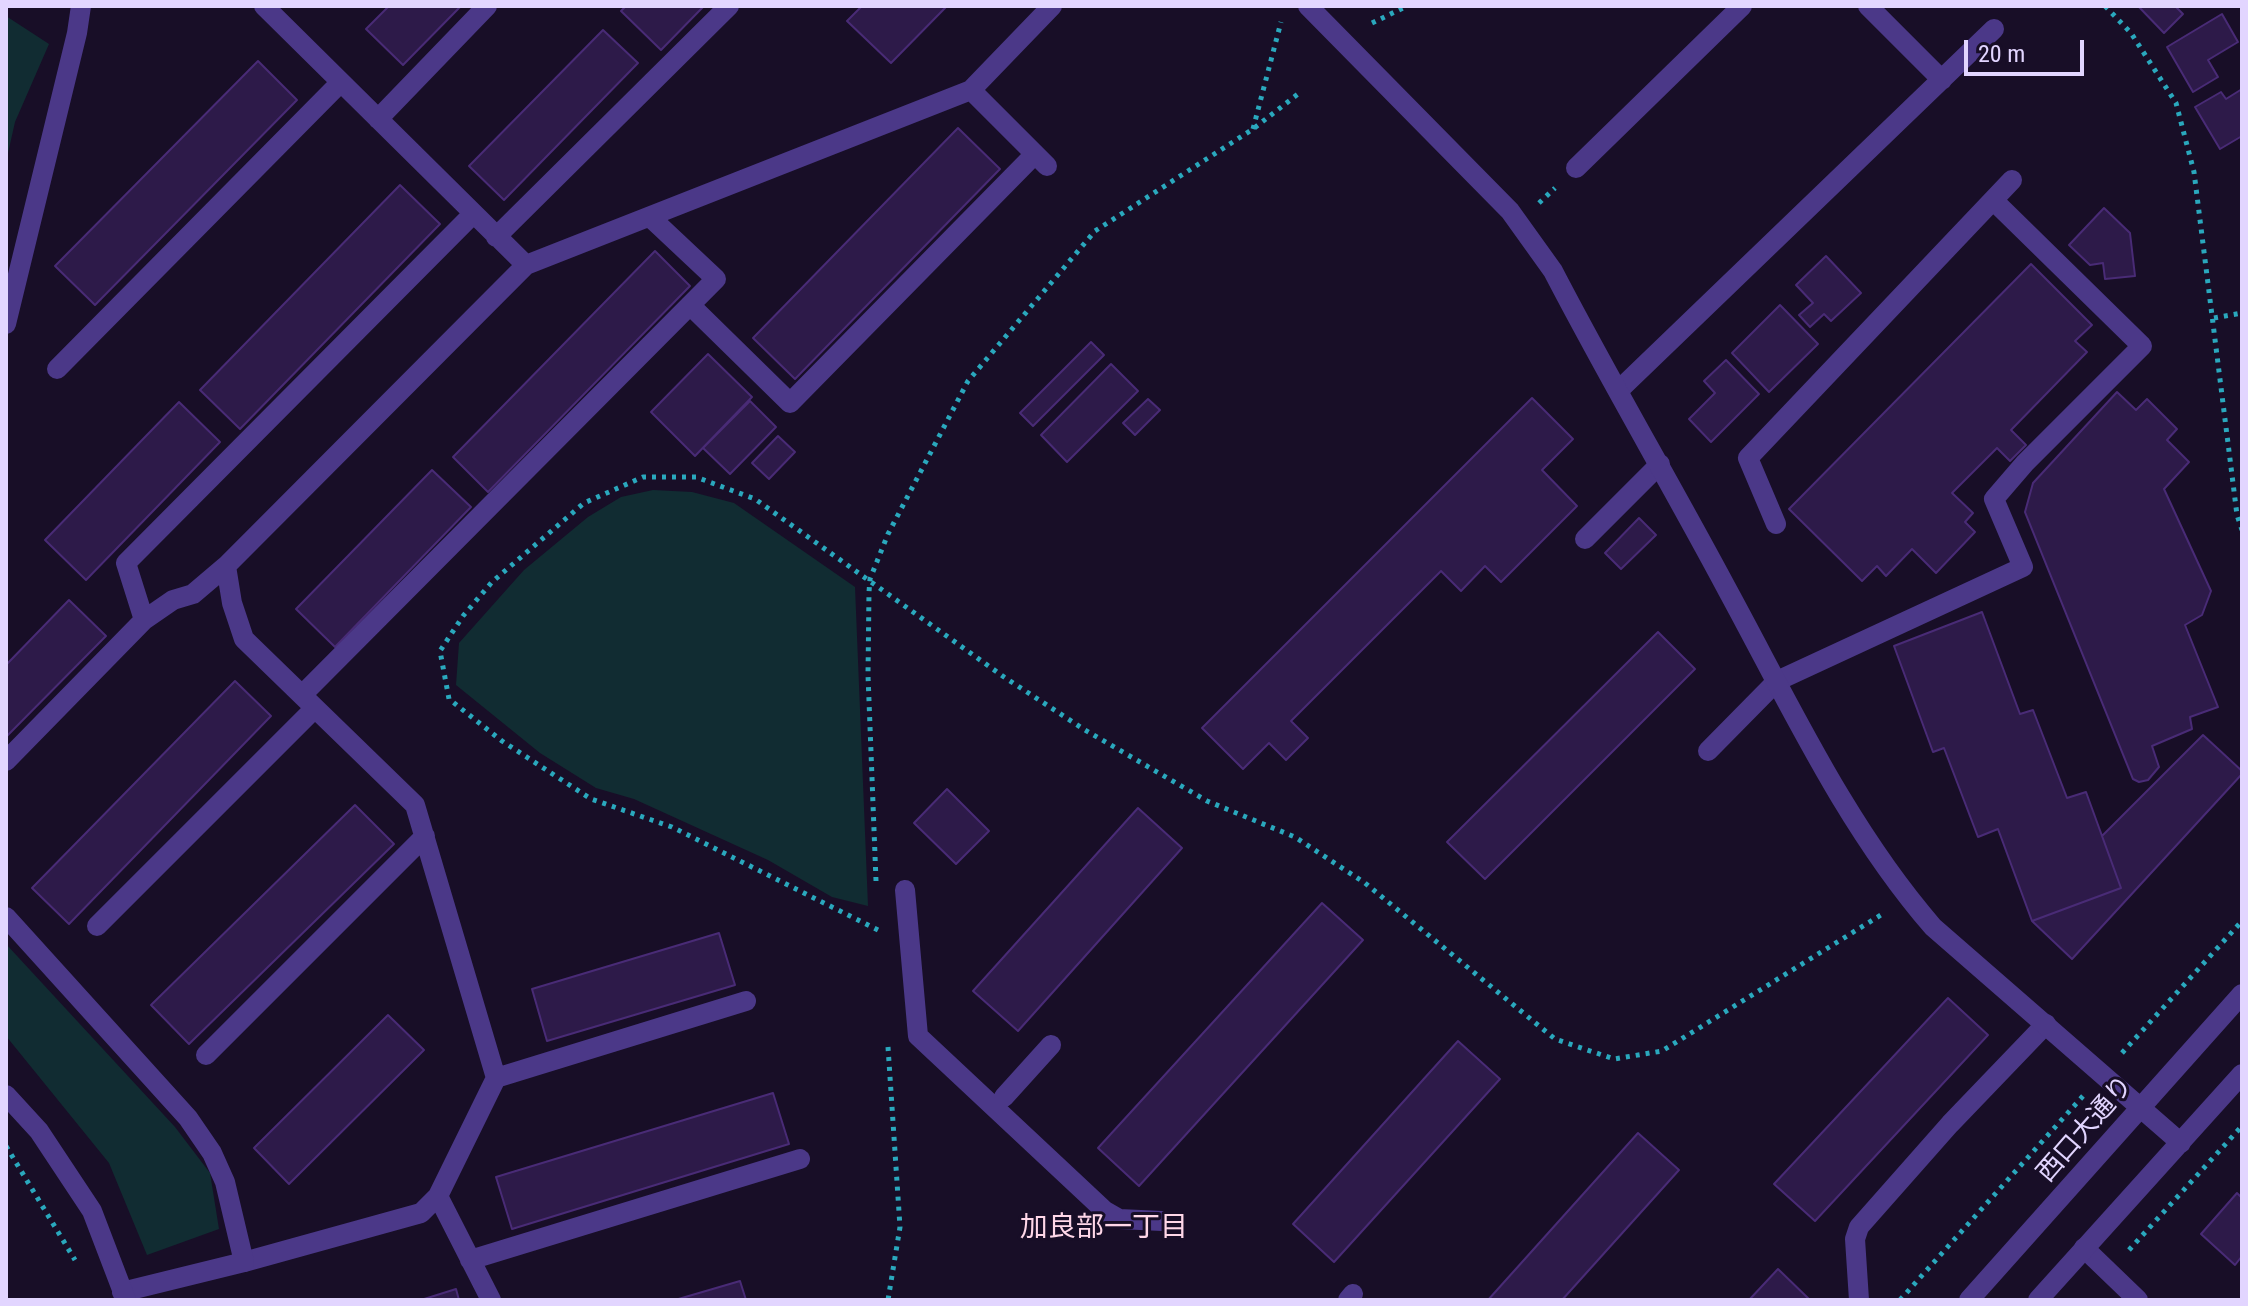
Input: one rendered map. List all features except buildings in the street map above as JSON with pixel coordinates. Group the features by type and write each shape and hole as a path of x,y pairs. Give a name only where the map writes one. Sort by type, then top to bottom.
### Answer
{"street":[{"path":"6,324 81,6"},
{"path":"264,6 526,265"},
{"path":"378,119 487,6"},
{"path":"496,237 729,6"},
{"path":"6,761 144,620 173,600 193,594 226,566 526,265 971,90 1052,6"},
{"path":"1308,6 1521,223 1553,271 1861,828 1908,898 1933,927 2181,1143"},
{"path":"1576,168 1742,6"},
{"path":"1868,6 1942,80"},
{"path":"1619,390 1994,29"},
{"path":"57,369 341,82"},
{"path":"690,305 790,403 1041,160 971,90"},
{"path":"1776,524 1748,458 2012,180"},
{"path":"1708,751 1777,681 2023,567 1994,499 2025,463 2142,346 1993,200"},
{"path":"144,620 126,563 473,214"},
{"path":"97,926 716,279 650,217"},
{"path":"1585,539 1660,464"},
{"path":"6,1095 39,1131 92,1211 124,1296 421,1213 438,1196 496,1078 415,805 244,639 232,603 226,566"},
{"path":"206,1055 425,836"},
{"path":"905,890 918,1036 1105,1211 1119,1219 1162,1221"},
{"path":"6,917 188,1118 212,1153 225,1182 244,1262"},
{"name":"西口大通り","path":"1969,1300 2242,994"},
{"path":"496,1078 746,1001"},
{"path":"1859,1300 1855,1239 1859,1227 1950,1124 2046,1024"},
{"path":"1004,1097 1051,1045"},
{"path":"2038,1300 2242,1074"},
{"path":"470,1260 800,1159"},
{"path":"438,1196 491,1300"},
{"path":"2084,1248 2138,1300"}],"path":[{"path":"1372,23 1407,6"},
{"path":"2105,6 2131,33 2176,103 2194,172 2237,515 2242,530"},
{"path":"1253,129 1281,21"},
{"path":"876,884 868,675 870,579 888,534 968,381 1095,231 1253,129 1298,94"},
{"path":"1521,223 1576,168"},
{"path":"2214,318 2242,313"},
{"path":"878,930 672,827 591,799 502,741 449,699 440,651 463,616 492,582 584,503 643,477 696,477 755,499 1004,677 1085,730 1207,801 1295,837 1365,883 1555,1039 1614,1059 1662,1051 1908,898"},
{"path":"877,914 879,945"},
{"path":"1900,1300 2242,921"},
{"path":"887,1035 900,1227 888,1300"},
{"path":"2109,1272 2242,1126"},
{"path":"6,1146 79,1267"}],"green space":[{"path":"6,16 49,44 15,122 6,162"},
{"path":"653,490 692,492 734,503 855,587 868,906 832,897 768,860 634,799 596,788 540,753 456,685 459,643 524,570 588,517 621,497"},
{"path":"6,944 175,1127 210,1173 219,1229 147,1255 109,1163 6,1036"}],"district":[{"name":"加良部一丁目","path":"1104,1229"}]}
